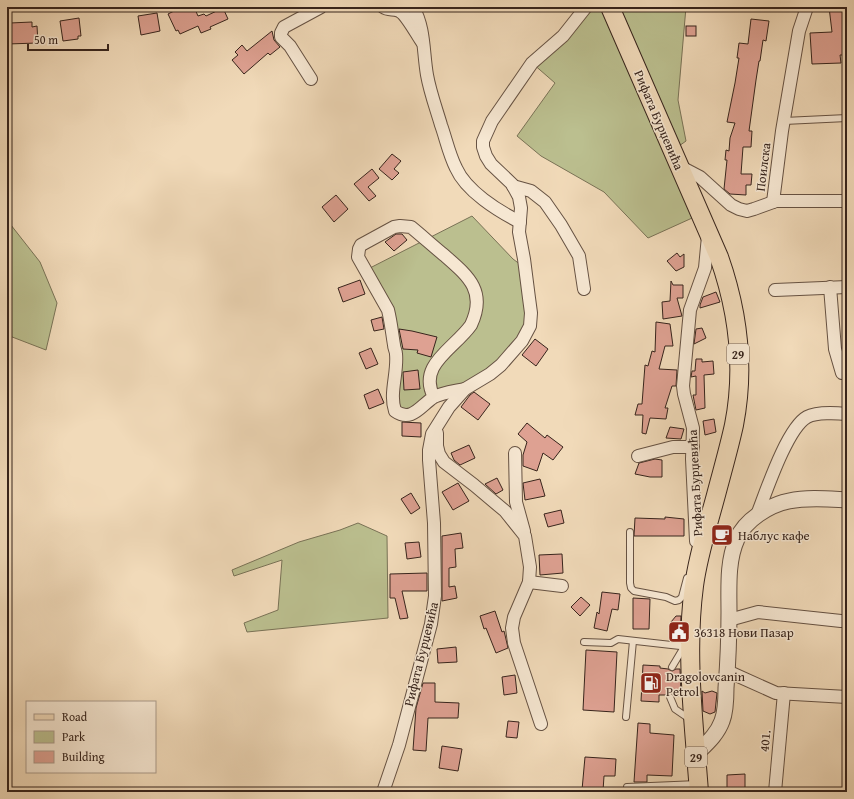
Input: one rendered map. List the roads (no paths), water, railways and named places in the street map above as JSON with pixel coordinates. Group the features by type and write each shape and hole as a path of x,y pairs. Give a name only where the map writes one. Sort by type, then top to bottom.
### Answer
{"main road":[{"name":"Рифата Бурџевића","path":"610,7 709,232 732,298 737,330 737,401 734,424 697,547 687,647 693,721"},
{"name":"29","path":"693,721 698,788"}],"street":[{"path":"311,79 290,46 281,37 281,33 284,26 321,7"},
{"path":"384,7 388,10 395,10 402,13 423,43"},
{"path":"413,7 420,21 427,76 431,94 456,170 475,192 506,215 520,222"},
{"name":"Рифата Бурџевића","path":"434,397 429,383 432,368 467,331 474,319 477,299 476,292 471,281 463,271 411,226 394,227 361,245 359,249 358,257 388,310 390,318 396,354 394,406 396,411 403,415 416,413 434,397 465,389 490,374 501,365 522,341 530,326 531,313 519,232 522,208 519,197 509,180 490,164 483,147 483,141 489,125 532,63 563,36 586,7"},
{"name":"Поилска","path":"679,166 700,177 731,205 739,209 754,210 773,202 784,121 799,31 807,7"},
{"path":"513,186 531,191 545,202 579,256 584,289"},
{"path":"773,202 787,200 847,201"},
{"name":"Рифата Бурџевића","path":"697,547 692,423 684,394 684,370 690,310 705,268 709,232"},
{"path":"775,290 847,287"},
{"path":"830,288 835,349 842,373"},
{"name":"Рифата Бурџевића","path":"383,792 399,745 431,624 435,596 434,523 428,460 432,434 449,407 465,389"},
{"path":"757,515 785,447 800,422 809,416 833,413 847,414"},
{"name":"Рифата Бурџевића","path":"441,420 437,446 439,454 444,462 505,511 525,536 530,567 529,582 514,617 512,628 514,643 541,724"},
{"path":"638,456 673,447 693,447"},
{"path":"515,453 516,502 525,536"},
{"path":"696,754 716,734 722,720 728,671 729,579 733,552 737,538 747,524 757,515 776,505 790,500 847,500"},
{"path":"529,582 562,586"},
{"path":"729,620 758,612 844,621"},
{"path":"728,671 776,693 847,697"},
{"name":"401.","path":"775,792 784,693"}],"lane":[{"path":"784,121 847,118"},
{"path":"630,532 630,583 631,588 634,591 666,597 675,601 679,600 682,597 689,569"},
{"path":"584,642 610,643 618,640 687,647"},
{"path":"626,717 633,642"},
{"path":"672,667 687,647"},
{"path":"670,697 675,709 693,721"},
{"path":"627,787 698,788"}],"place":[{"name":"Наблус кафе","path":"722,535"},
{"name":"36318 Нови Пазар","path":"679,632"},
{"name":"Dragolovcanin Petrol","path":"651,683"}]}
